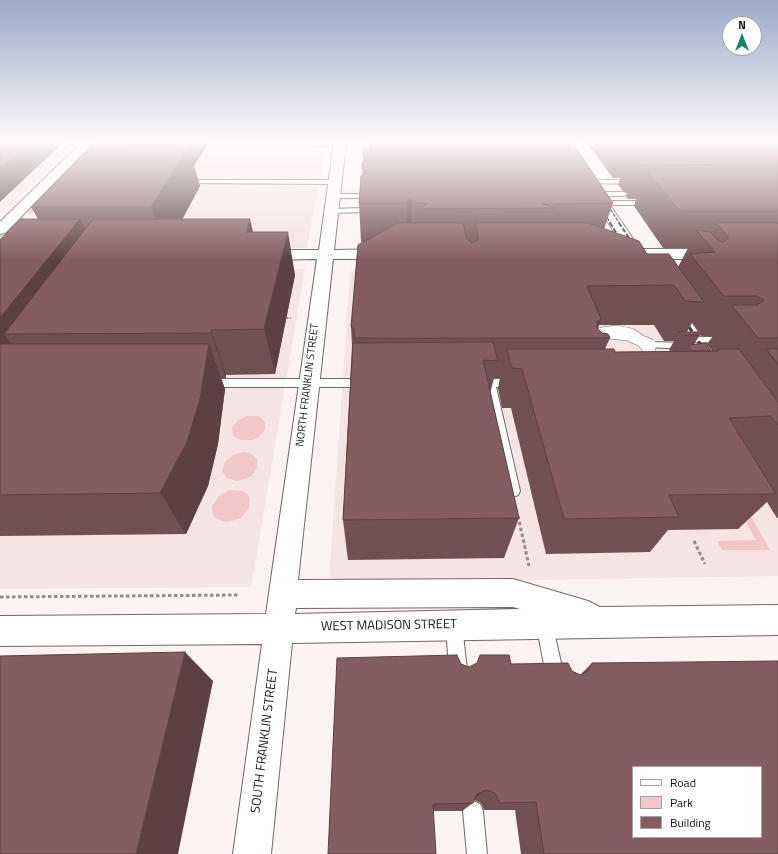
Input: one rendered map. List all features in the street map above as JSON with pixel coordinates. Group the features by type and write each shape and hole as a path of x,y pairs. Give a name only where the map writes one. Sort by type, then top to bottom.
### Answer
{"main road":[{"path":"0,230 48,182"},
{"name":"NORTH FRANKLIN STREET","path":"278,628 308,383 335,182"},
{"path":"585,182 645,265"},
{"path":"249,255 404,254"},
{"path":"606,259 645,265 730,254"},
{"path":"282,594 513,593 607,622"},
{"name":"WEST MADISON STREET","path":"0,631 778,620"},
{"name":"SOUTH FRANKLIN STREET","path":"252,854 278,628"}],"lane":[{"path":"176,182 335,182"},
{"path":"590,190 644,182"},
{"path":"590,190 626,196"},
{"path":"590,190 659,203"},
{"path":"332,203 364,196"},
{"path":"332,203 363,210"},
{"path":"661,359 634,366 646,362 649,359 650,351 643,342 637,337 624,332 609,332 596,336 594,345 599,355 596,348 597,338 610,333 628,335 651,345 666,346 731,340"},
{"path":"192,383 376,383"},
{"path":"462,383 530,383"},
{"path":"490,383 513,491"},
{"path":"544,623 557,687"},
{"path":"454,625 458,680"},
{"path":"473,811 477,854"}],"path":[{"path":"276,318 290,318"},
{"path":"694,541 705,564"},
{"path":"524,542 529,566"},
{"path":"0,597 240,595"}],"shaded area":[{"path":"0,182 35,182 0,215"},
{"path":"104,182 319,182 307,248 53,249"},
{"path":"37,269 305,269 251,587 0,589 0,302"},
{"path":"357,269 652,321 684,374 721,426 778,518 778,576 347,583 330,577 350,273 352,270"}],"green space":[{"path":"247,416 258,416 262,419 265,422 265,430 258,438 252,440 241,440 233,436 232,428 237,421"},
{"path":"244,452 250,453 257,459 257,468 254,473 250,477 237,481 227,478 222,471 225,462 233,455"},
{"path":"230,490 242,491 250,498 249,508 241,518 228,522 217,519 213,515 212,506 219,496"},
{"path":"736,504 744,504 770,550 722,550 717,541 756,540"}],"building":[{"path":"56,182 167,182 151,207 31,207"},
{"path":"361,182 599,182 613,203 543,204 556,208 419,209 428,203 418,203 408,200 408,203 359,203"},
{"path":"656,182 778,182 778,211 680,211"},
{"path":"21,219 80,219 0,318 0,240"},
{"path":"93,219 250,219 246,232 288,232 264,329 211,330 211,333 4,334"},
{"path":"397,223 463,223 467,239 473,243 479,239 475,223 588,223 639,241 647,254 669,254 704,302 685,301 674,285 587,286 601,319 597,322 597,328 602,333 608,334 610,338 354,338 354,329 351,327 358,245"},
{"path":"713,223 778,223 778,338 758,338 731,305 757,305 764,300 757,296 724,296 690,254 715,252 696,230 710,232 719,241 723,242 728,239 719,226"},
{"path":"679,332 698,332 700,335 682,335"},
{"path":"493,342 498,361 483,360 519,518 343,520 353,343"},
{"path":"706,343 711,351 692,351 688,345"},
{"path":"0,344 209,344 200,399 187,442 160,493 0,495"},
{"path":"507,349 614,349 615,352 719,351 718,349 739,349 778,402 778,425 771,416 729,418 776,494 669,495 679,517 564,519 522,369 512,368"},
{"path":"766,349 778,349 778,364"},
{"path":"185,652 136,854 0,854 0,656"},
{"path":"457,655 461,664 469,667 477,663 480,655 509,655 511,664 568,663 572,671 580,675 588,671 592,663 778,661 778,854 544,854 536,802 500,803 495,793 486,790 477,794 473,803 433,804 436,854 328,854 337,658"}],"tunnel":[{"path":"14,224 55,182"},
{"path":"0,238 14,224"}],"railway":[{"path":"605,201 620,224"},
{"path":"602,209 611,224"},
{"path":"610,223 623,243"},
{"path":"619,223 636,248"},
{"path":"684,319 690,328"},
{"path":"689,327 706,353"}]}
